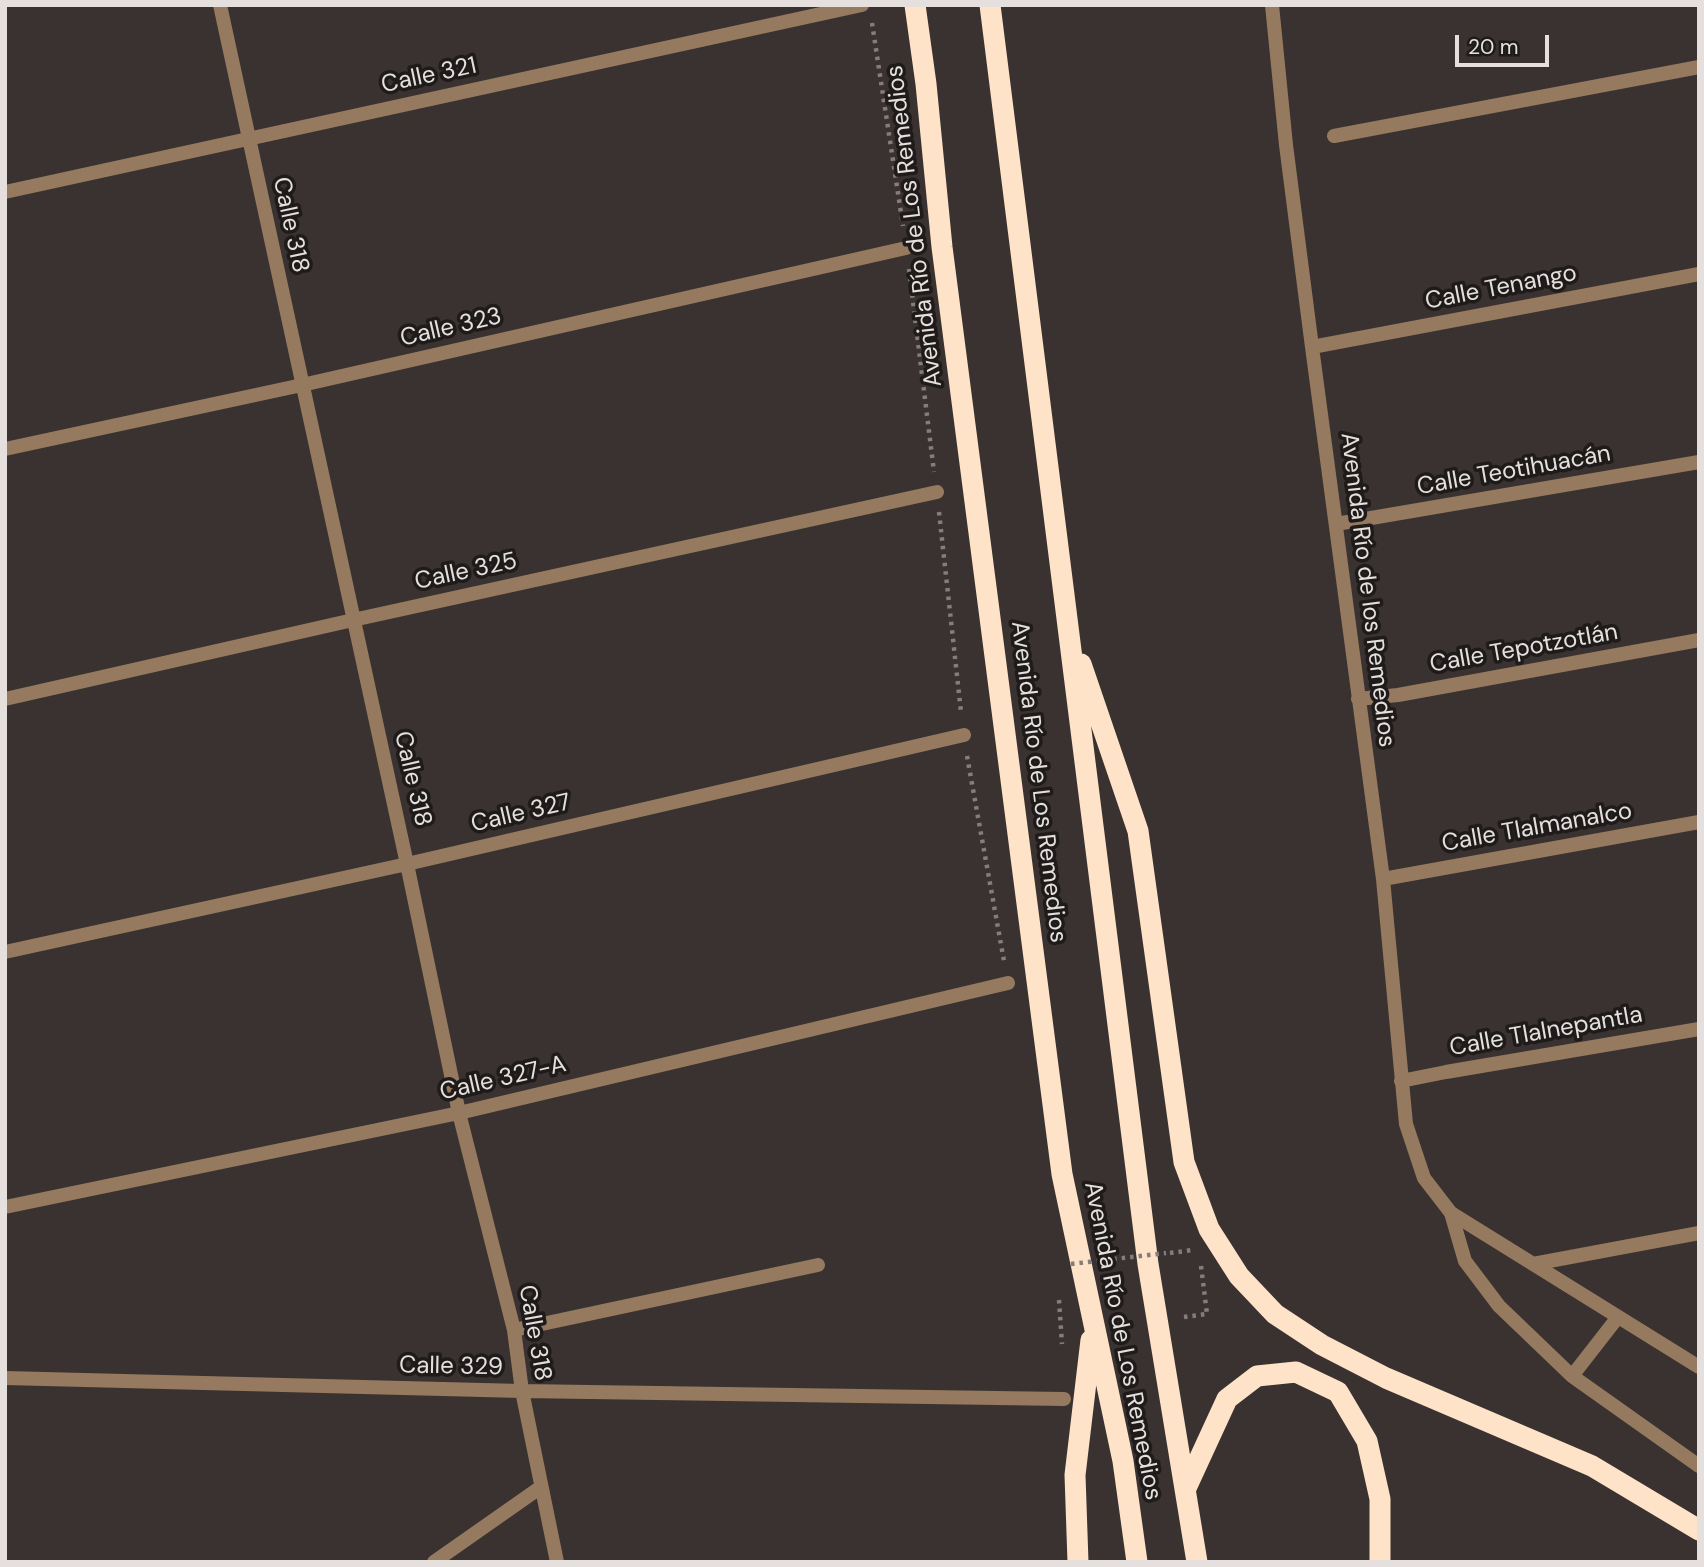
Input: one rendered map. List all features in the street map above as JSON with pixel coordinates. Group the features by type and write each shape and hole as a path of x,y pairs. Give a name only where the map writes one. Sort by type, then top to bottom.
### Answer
{"highway":[{"name":"Avenida Río de Los Remedios","path":"915,5 942,247 1062,1174 1123,1461 1137,1562"},
{"path":"926,85 928,5"},
{"name":"Avenida Río de Los Remedios","path":"990,5 1148,1264 1196,1562"},
{"path":"1066,620 1138,831 1184,1162 1209,1229 1239,1276 1275,1314 1322,1345 1386,1378 1592,1466 1699,1530"},
{"path":"1078,1562 1075,1475 1094,1321"},
{"path":"1186,1488 1227,1399 1257,1376 1296,1372 1338,1392 1367,1441 1380,1499 1380,1562"}],"street":[{"name":"Calle 318","path":"220,5 459,1113 514,1330 522,1391 557,1562"},
{"name":"Calle 321","path":"5,192 862,5"},
{"name":"Avenida Río de los Remedios","path":"1272,5 1286,145 1383,879 1406,1124 1424,1178 1451,1213"},
{"path":"1334,136 1699,67"},
{"name":"Calle 323","path":"5,449 302,385 906,248"},
{"name":"Calle Tenango","path":"1312,347 1699,274"},
{"name":"Calle Teotihuacán","path":"1336,524 1699,462"},
{"name":"Calle 325","path":"5,699 937,492"},
{"name":"Calle Tepotzotlán","path":"1358,699 1398,695 1699,640"},
{"name":"Calle 327","path":"5,953 407,864 964,735"},
{"name":"Calle Tlalmanalco","path":"1383,879 1699,822"},
{"name":"Calle 327-A","path":"5,1207 459,1113 1008,983"},
{"name":"Calle Tlalnepantla","path":"1401,1081 1699,1029"},
{"path":"1451,1213 1699,1367"},
{"path":"1451,1213 1465,1261 1499,1306 1572,1376 1699,1466"},
{"path":"1533,1264 1699,1233"},
{"path":"514,1330 818,1265"},
{"path":"1572,1376 1618,1317"},
{"name":"Calle 329","path":"5,1378 522,1391 1064,1399"},
{"path":"435,1562 541,1487"}],"path":[{"name":"Avenida Río de los Remedios","path":"871,19 906,248 964,735 1008,983"},
{"path":"1072,1264 1198,1249"},
{"path":"1200,1262 1207,1314"}]}
